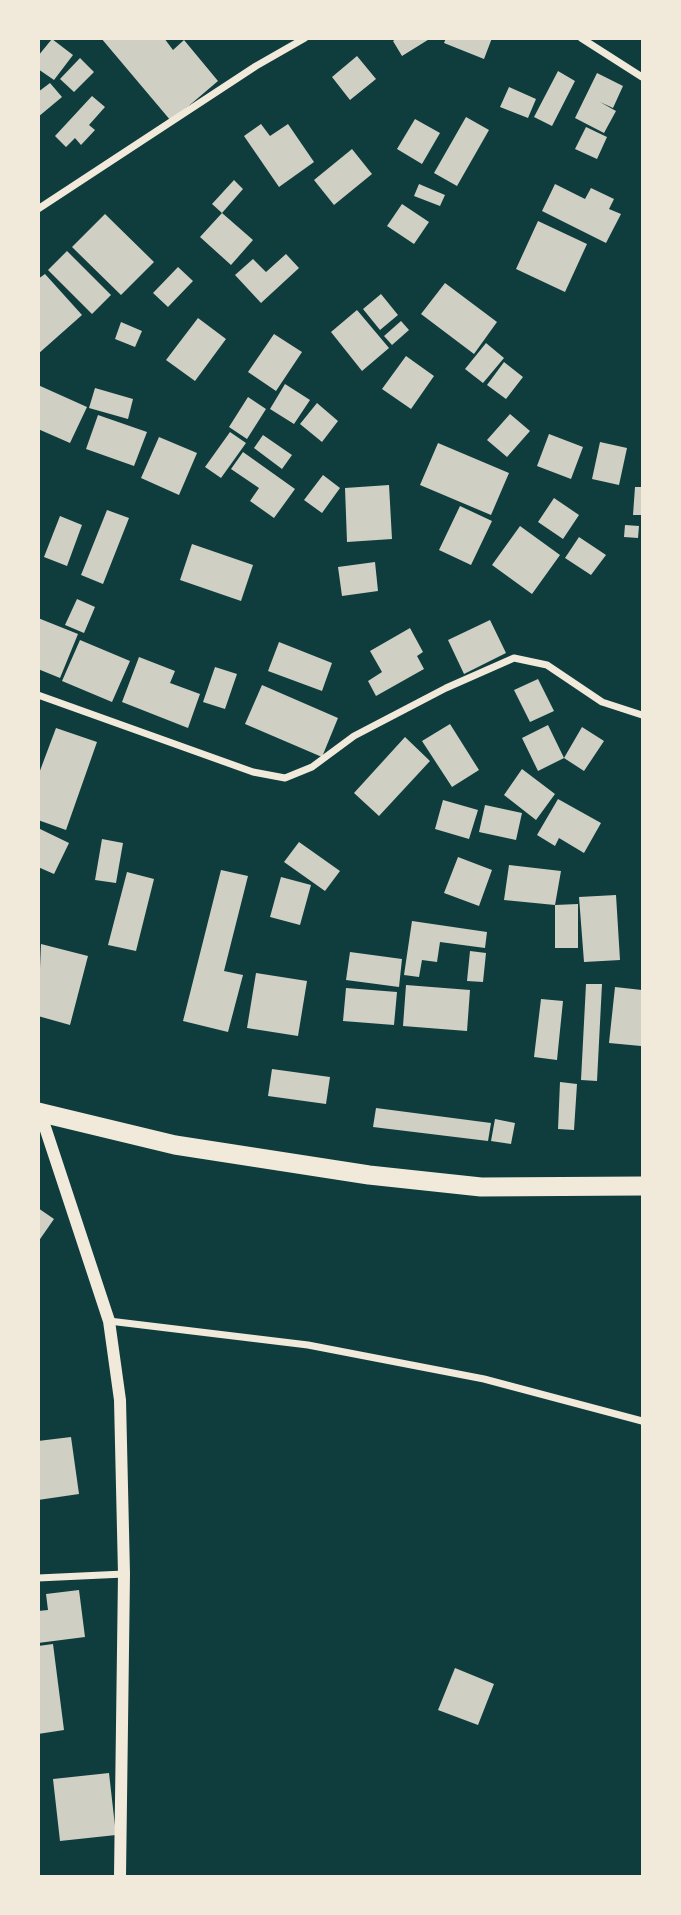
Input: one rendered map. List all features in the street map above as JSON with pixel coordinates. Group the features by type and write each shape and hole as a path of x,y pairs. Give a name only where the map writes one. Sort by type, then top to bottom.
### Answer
{"highway":[{"path":"39,1112 175,1145 369,1175 481,1187 642,1186"}],"street":[{"path":"38,209 256,66 305,38"},
{"path":"581,38 642,77"},
{"path":"38,695 253,772 285,778 312,767 343,742 388,718 514,658 547,665 602,702 642,715"},
{"path":"39,1112 109,1321 120,1400 124,1574 120,1877"},
{"path":"109,1321 308,1345 484,1379 642,1421"},
{"path":"38,1578 124,1574"}],"building":[{"path":"101,38 164,38 173,50 184,40 218,81 171,121"},
{"path":"397,38 431,38 402,56 393,41"},
{"path":"446,38 492,38 484,59 444,43"},
{"path":"52,39 73,55 54,80 38,69 38,56"},
{"path":"357,56 376,79 350,100 332,77"},
{"path":"80,58 94,72 74,92 60,79"},
{"path":"558,71 575,81 552,126 534,117"},
{"path":"597,73 623,86 613,108 600,102 616,111 604,133 575,118"},
{"path":"50,83 62,97 38,117 38,92"},
{"path":"509,87 536,99 528,118 500,107"},
{"path":"92,96 105,107 89,125 95,130 81,145 75,138 66,147 55,136"},
{"path":"466,117 489,130 457,186 434,173"},
{"path":"415,119 440,133 422,164 397,149"},
{"path":"261,124 270,136 288,124 314,162 279,187 244,136"},
{"path":"586,127 607,137 597,159 575,149"},
{"path":"352,149 372,174 334,205 314,180"},
{"path":"234,180 243,189 222,213 212,204"},
{"path":"419,184 445,195 440,206 414,196"},
{"path":"555,184 585,199 591,188 614,199 609,209 621,214 606,243 542,211"},
{"path":"402,204 429,222 414,244 387,226"},
{"path":"222,213 253,240 231,265 200,237"},
{"path":"105,214 154,262 121,295 72,247"},
{"path":"538,221 587,244 565,292 516,269"},
{"path":"67,251 111,295 92,314 48,270"},
{"path":"286,254 299,268 261,303 235,275 253,259 266,272"},
{"path":"178,267 193,281 168,307 153,293"},
{"path":"45,274 82,315 38,354 38,279"},
{"path":"445,283 497,322 474,354 421,314"},
{"path":"381,294 398,315 380,330 363,309"},
{"path":"357,310 389,348 362,371 331,332"},
{"path":"198,318 226,339 195,381 166,360"},
{"path":"401,321 409,330 392,345 384,336"},
{"path":"121,322 142,331 135,347 115,339"},
{"path":"274,334 302,352 276,391 248,372"},
{"path":"486,343 504,358 483,383 465,369"},
{"path":"406,356 434,376 411,409 382,389"},
{"path":"504,362 523,377 506,399 487,385"},
{"path":"285,384 310,400 294,424 270,409"},
{"path":"38,385 87,407 70,443 38,429"},
{"path":"95,388 133,399 128,419 89,408"},
{"path":"248,397 266,409 247,439 229,427"},
{"path":"317,403 338,421 322,442 300,424"},
{"path":"510,414 530,431 507,457 487,440"},
{"path":"98,415 147,432 134,466 86,449"},
{"path":"230,432 246,443 221,478 205,467"},
{"path":"549,434 583,447 571,479 537,466"},
{"path":"263,435 292,455 282,469 254,448"},
{"path":"159,437 197,453 179,495 141,478"},
{"path":"600,442 627,448 619,485 592,479"},
{"path":"438,443 509,473 491,515 420,485"},
{"path":"243,452 295,489 274,518 250,501 259,488 231,469"},
{"path":"323,475 340,488 322,513 304,500"},
{"path":"389,485 392,539 347,542 345,488"},
{"path":"635,487 642,487 642,515 633,515"},
{"path":"554,498 579,515 563,539 538,522"},
{"path":"460,506 492,521 471,565 439,550"},
{"path":"107,510 129,518 103,584 81,575"},
{"path":"60,516 82,525 67,566 44,557"},
{"path":"625,525 639,526 638,538 624,537"},
{"path":"520,526 560,555 532,594 492,565"},
{"path":"579,537 606,555 591,575 565,558"},
{"path":"192,544 253,565 241,601 180,580"},
{"path":"375,562 378,591 342,596 338,567"},
{"path":"77,599 95,607 84,633 65,625"},
{"path":"38,618 78,634 60,678 38,669"},
{"path":"490,620 506,653 464,674 448,640"},
{"path":"410,628 423,652 417,656 424,669 376,696 368,681 382,672 370,651"},
{"path":"80,640 130,661 112,702 62,681"},
{"path":"279,642 332,663 322,691 268,671"},
{"path":"139,657 175,671 170,683 200,694 188,728 122,702"},
{"path":"215,667 237,674 225,709 203,702"},
{"path":"538,679 554,711 530,722 514,690"},
{"path":"262,685 338,718 322,757 245,724"},
{"path":"450,724 479,770 452,787 422,741"},
{"path":"548,725 564,758 538,771 522,738"},
{"path":"582,727 604,741 584,771 564,758"},
{"path":"56,728 97,742 66,830 38,820 38,776"},
{"path":"405,737 430,761 379,816 354,793"},
{"path":"522,769 555,794 536,820 504,795"},
{"path":"558,799 601,823 584,853 559,838 555,846 537,835"},
{"path":"443,800 478,810 469,839 435,829"},
{"path":"485,805 522,813 516,840 479,832"},
{"path":"38,828 69,843 54,874 38,867"},
{"path":"102,839 123,843 116,883 95,880"},
{"path":"299,842 340,871 325,891 284,862"},
{"path":"458,857 492,870 479,906 444,893"},
{"path":"509,865 561,871 555,905 504,900"},
{"path":"221,870 248,876 224,971 243,975 228,1032 183,1021"},
{"path":"127,872 154,879 136,951 108,945"},
{"path":"281,877 311,885 300,925 270,917"},
{"path":"616,895 620,960 584,962 579,897"},
{"path":"578,904 578,948 555,948 555,905"},
{"path":"412,921 487,932 485,948 440,942 437,962 422,960 419,977 404,975"},
{"path":"41,944 88,956 70,1025 38,1016"},
{"path":"470,951 486,953 483,982 467,981"},
{"path":"350,952 402,959 399,987 346,980"},
{"path":"256,973 307,981 298,1036 247,1028"},
{"path":"586,984 602,984 597,1081 581,1080"},
{"path":"406,985 470,990 467,1031 403,1026"},
{"path":"615,987 642,990 641,1046 609,1043"},
{"path":"346,988 397,992 394,1025 343,1021"},
{"path":"541,999 563,1001 557,1060 534,1057"},
{"path":"272,1069 330,1077 326,1104 268,1096"},
{"path":"560,1082 577,1084 574,1130 558,1129"},
{"path":"376,1108 491,1123 488,1141 373,1127"},
{"path":"495,1119 515,1123 511,1144 491,1141"},
{"path":"38,1208 54,1219 38,1242"},
{"path":"71,1437 79,1494 38,1500 38,1441"},
{"path":"79,1590 85,1637 38,1643 38,1611 48,1610 46,1594"},
{"path":"53,1644 64,1730 38,1734 38,1646"},
{"path":"455,1668 494,1684 478,1725 438,1710"},
{"path":"109,1773 116,1835 60,1841 53,1779"}]}
